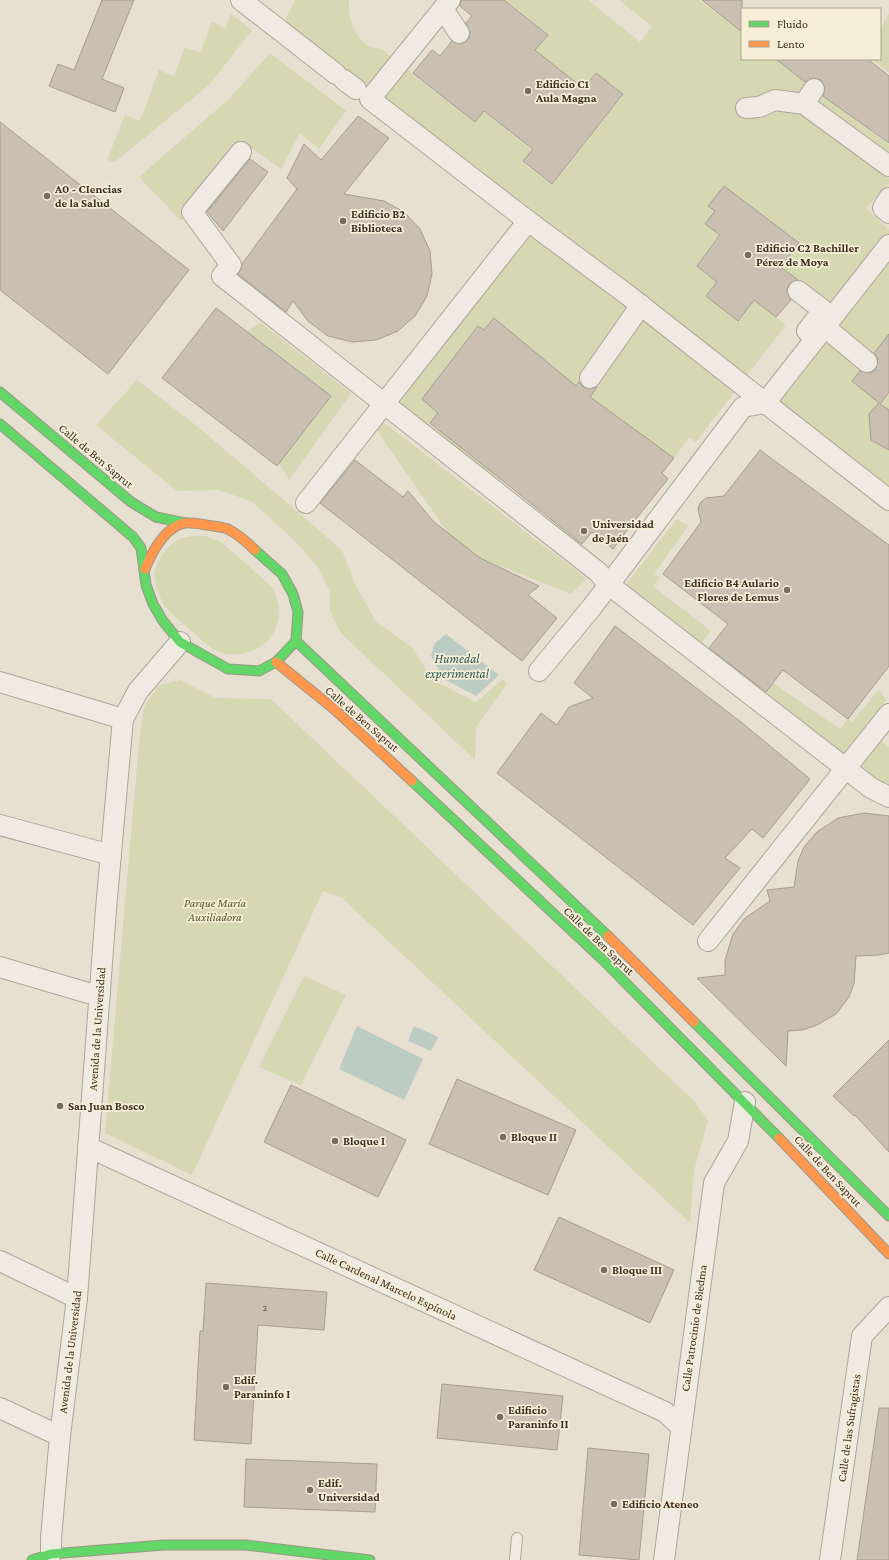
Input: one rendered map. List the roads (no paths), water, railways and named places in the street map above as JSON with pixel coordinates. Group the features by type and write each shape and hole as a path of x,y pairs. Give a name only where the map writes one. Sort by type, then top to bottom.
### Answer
{"street":[{"path":"246,2 345,81"},
{"path":"459,33 447,4 370,99 528,221 641,305 889,500"},
{"path":"746,108 759,107 775,100 809,96 889,166"},
{"path":"241,152 192,212 231,265 222,276 598,572 608,584 871,788 889,796"},
{"path":"889,198 883,208 889,213"},
{"path":"306,503 528,221"},
{"path":"539,671 608,584 743,407 762,400 826,328 889,245"},
{"path":"762,400 823,310 798,291"},
{"path":"590,378 641,305"},
{"path":"826,328 867,362"},
{"name":"Calle de Ben Saprut","path":"0,392 132,502 156,517 227,529 252,546 282,574 293,594 298,612 296,641 588,916 889,1216"},
{"path":"0,424 133,538 141,548 146,585 153,604 163,621 180,642 228,669 259,671 276,662 296,641"},
{"path":"145,569 151,553 161,540 172,530 185,523"},
{"name":"Avenida de la Universidad","path":"51,1554 51,1538 60,1436 77,1298 123,719 138,691 180,642"},
{"name":"Calle de Ben Saprut","path":"276,662 334,709 603,960 745,1102 889,1254"},
{"path":"0,682 123,719"},
{"path":"708,941 889,714"},
{"path":"0,825 111,855"},
{"path":"0,968 88,993 100,994"},
{"name":"Calle Patrocinio de Biedma","path":"664,1560 714,1183 738,1141 745,1102"},
{"name":"Calle Cardenal Marcelo Espínola","path":"88,1148 665,1412 681,1427"},
{"path":"0,1261 77,1298"},
{"name":"Calle de las Sufragistas","path":"830,1560 862,1336 889,1307"},
{"path":"0,1408 60,1436"},
{"path":"32,1560 51,1554 164,1545 246,1545 370,1560"}],"lane":[{"path":"515,1560 517,1538"}],"water":[{"name":"Humedal experimental","path":"446,634 499,675 476,696 444,679 431,656 435,643"},
{"path":"357,1026 423,1059 404,1100 339,1069"},
{"path":"414,1026 438,1037 431,1051 408,1041"}],"place":[{"name":"Edificio C1 Aula Magna","path":"528,91"},
{"name":"A0 - CIencias de la Salud","path":"47,196"},
{"name":"Edificio B2 Biblioteca","path":"343,221"},
{"name":"Edificio C2 Bachiller Pérez de Moya","path":"748,255"},
{"name":"Universidad de Jaén","path":"584,531"},
{"name":"Edificio B4 Aulario Flores de Lemus","path":"787,590"},
{"name":"San Juan Bosco","path":"60,1106"},
{"name":"Bloque II","path":"503,1137"},
{"name":"Bloque I","path":"335,1141"},
{"name":"Bloque III","path":"604,1270"},
{"name":"Edif. Paraninfo I","path":"226,1387"},
{"name":"Edificio Paraninfo II","path":"500,1417"},
{"name":"Edif. Universidad","path":"310,1490"},
{"name":"Edificio Ateneo","path":"614,1504"}],"park label":[{"name":"Parque María Auxiliadora","path":"215,910"}]}
